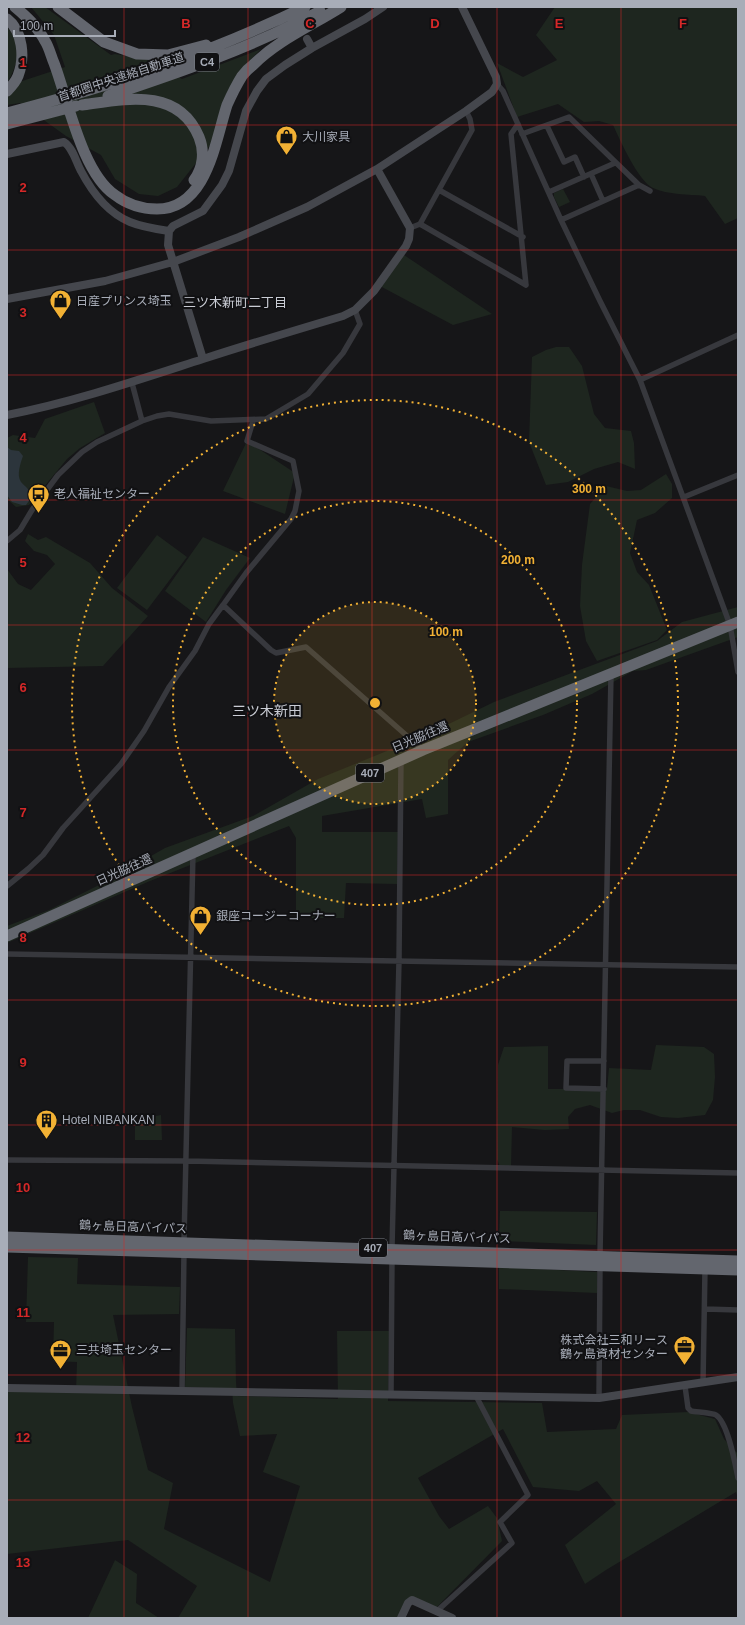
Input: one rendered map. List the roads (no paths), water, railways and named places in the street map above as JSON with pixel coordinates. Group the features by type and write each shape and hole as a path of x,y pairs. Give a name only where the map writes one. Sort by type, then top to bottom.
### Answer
{"highway":[{"path":"15,7 31,20 46,41 84,153 95,175 109,191 124,202 144,209 165,209 184,201 198,187 211,160 228,103 243,75 264,54 279,43 341,7"},
{"path":"25,7 39,21 49,36 57,53 82,130 97,166 110,183 122,194 143,203 161,203 178,196 190,185 198,174 203,157 201,142 195,127 184,113 170,105 151,100 129,98 82,105"},
{"path":"58,7 104,42 137,54 168,55 251,32"},
{"name":"首都圏中央連絡自動車道","path":"7,124 58,105 79,94 143,74 198,54 305,7"},
{"name":"首都圏中央連絡自動車道","path":"7,113 58,105 82,105 219,58 285,29 328,7"},
{"path":"7,19 18,34 22,48 22,63 18,77 7,91"},
{"name":"日光脇往還","path":"7,936 423,750 734,623"},
{"name":"鶴ヶ島日高バイパス","path":"7,1237 184,1247 600,1260 738,1261"},
{"name":"鶴ヶ島日高バイパス","path":"7,1247 184,1247"},
{"name":"鶴ヶ島日高バイパス","path":"600,1260 705,1269 738,1270"}],"street":[{"path":"203,359 168,245 169,231 173,226 202,211 222,185 229,171 246,111 257,91 266,79 312,48 365,19 383,7"},
{"path":"462,7 496,78 497,84 503,91 561,220 640,380 734,623 738,672"},
{"path":"307,39 312,48"},
{"path":"7,299 105,281 173,262 239,237 307,207 377,169 466,111 492,92 497,84"},
{"path":"410,228 420,224 472,130 470,119 466,111"},
{"path":"522,134 569,117 639,185 650,191"},
{"path":"420,224 526,285 523,237 513,162 511,134 518,124"},
{"path":"547,126 564,162 575,157 584,176"},
{"path":"7,154 64,142 70,148 88,183 106,205 117,215 129,222 169,231"},
{"path":"549,192 615,163"},
{"path":"7,415 39,409 132,383 203,359 343,316 355,310 374,291 406,246 409,239 410,228 377,169"},
{"path":"591,174 603,201"},
{"path":"561,220 639,185"},
{"path":"439,190 523,237"},
{"path":"7,541 20,530 49,485 82,452 106,436 142,421 169,414 211,421 253,421 266,419 310,392 333,366 352,340 360,324 355,310"},
{"path":"640,380 738,335"},
{"path":"132,383 142,421"},
{"path":"7,886 43,855 63,828 121,764 144,731 169,687 195,651 209,624 246,573 291,519 298,502 299,491 293,461 247,441 253,421"},
{"path":"684,497 738,475"},
{"path":"223,605 276,653 306,647 423,750"},
{"path":"599,1398 600,1260 603,1170 611,673"},
{"path":"391,1394 392,1253 399,961 401,760"},
{"path":"182,1392 193,853"},
{"path":"7,954 190,956 738,967"},
{"path":"604,1061 567,1061 566,1068 566,1088 604,1089"},
{"path":"7,1160 187,1162 738,1173"},
{"path":"703,1383 705,1269"},
{"path":"705,1309 738,1310"},
{"path":"7,1388 599,1398 738,1377"},
{"path":"685,1386 688,1408 691,1412 703,1414 710,1413 716,1415 722,1423 728,1437 738,1478"},
{"path":"437,1611 512,1543 500,1522 528,1495 476,1396"},
{"path":"401,1618 408,1603 412,1600 452,1618"}],"place":[{"name":"大川家具","path":"287,156"},
{"name":"日産プリンス埼玉","path":"60,320"},
{"name":"老人福祉センター","path":"38,514"},
{"name":"銀座コージーコーナー","path":"200,936"},
{"name":"Hotel NIBANKAN","path":"47,1140"},
{"name":"株式会社三和リース 鶴ヶ島資材センター","path":"684,1366"},
{"name":"三共埼玉センター","path":"61,1370"}],"district":[{"name":"三ツ木新町二丁目","path":"235,302"},
{"name":"三ツ木新田","path":"267,711"}]}
